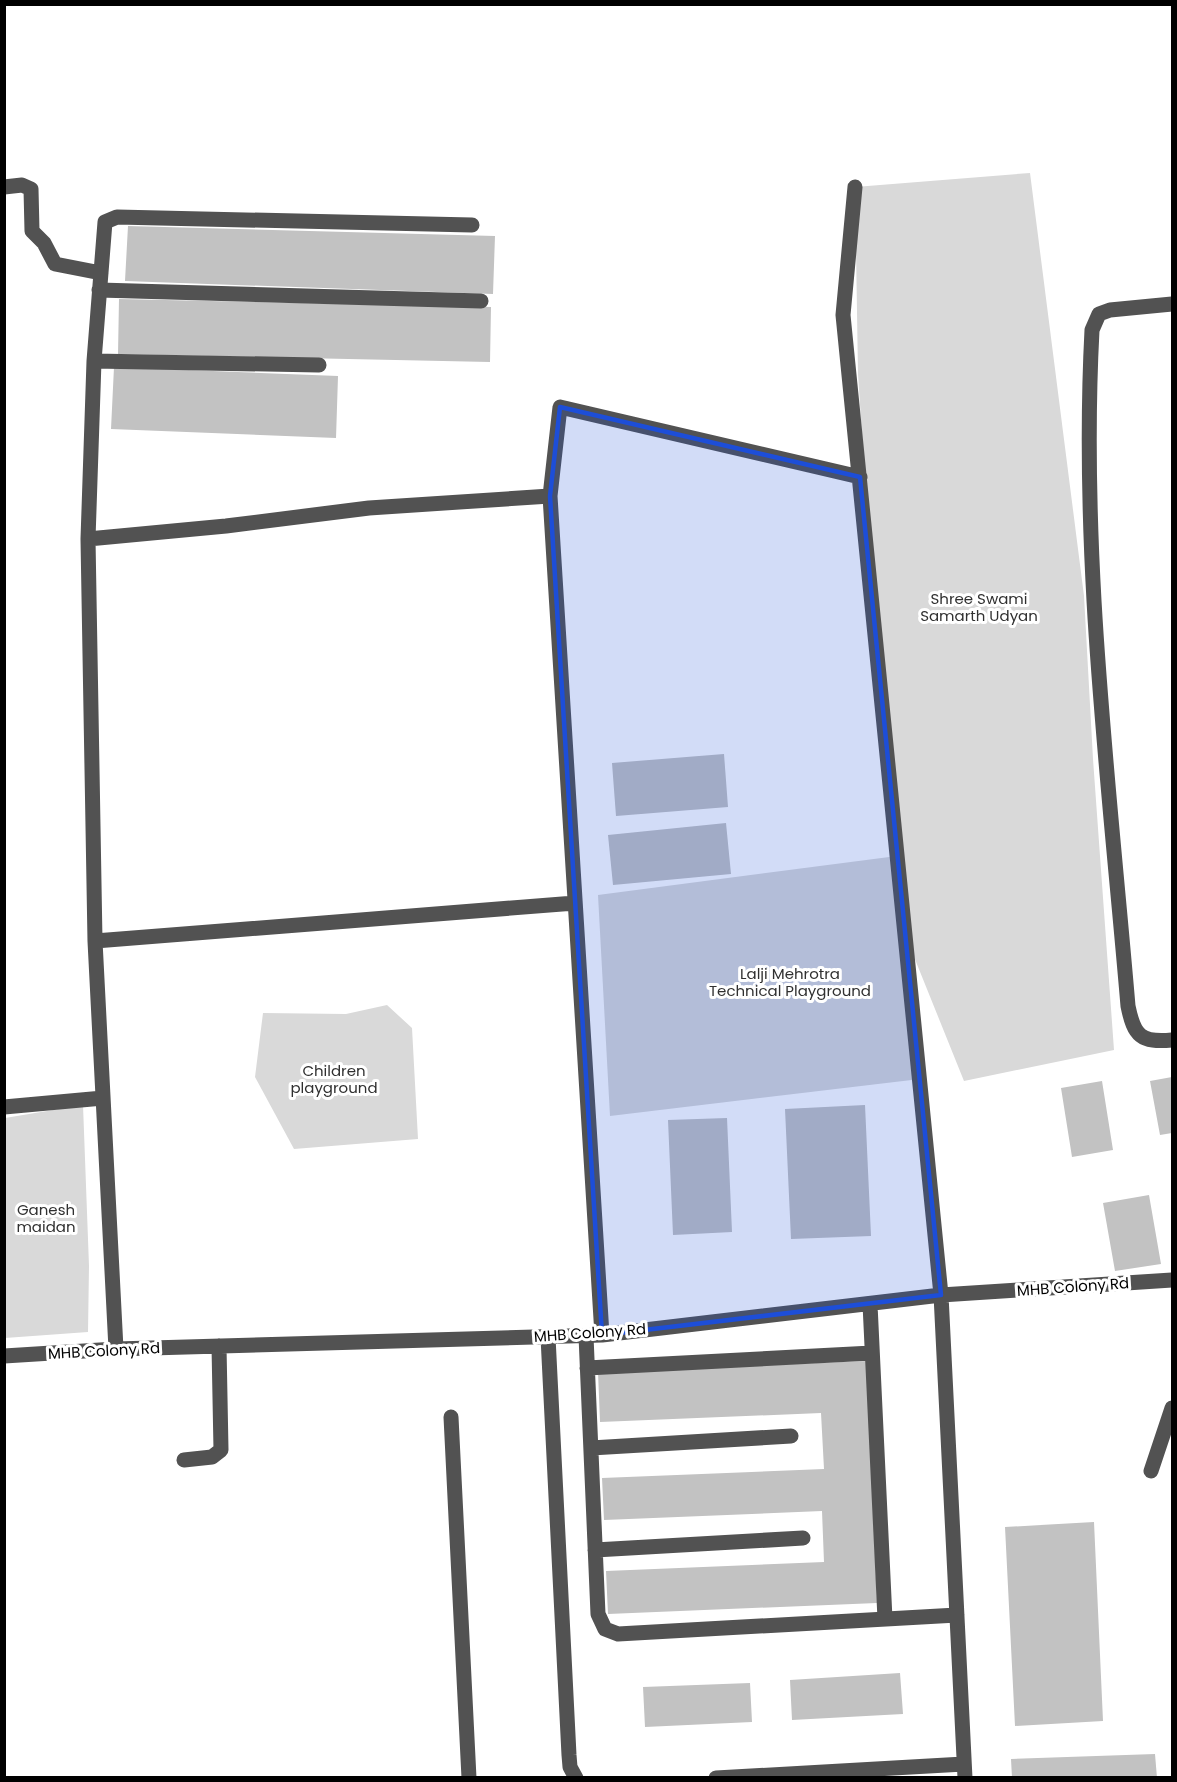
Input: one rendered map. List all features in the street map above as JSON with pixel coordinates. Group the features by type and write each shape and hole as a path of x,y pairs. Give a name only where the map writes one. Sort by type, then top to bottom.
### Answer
{"street":[{"path":"4,187 22,185 31,189 32,231 44,243 55,264 101,273"},
{"path":"716,1778 964,1771 941,1295 843,315 855,187"},
{"path":"116,1349 95,941 88,539 94,361 105,222 117,217 472,225"},
{"path":"99,290 481,302"},
{"path":"1173,304 1110,310 1099,314 1092,330 1091,342 1089,486 1095,614 1128,1005 1132,1024 1137,1034 1145,1039 1173,1040"},
{"path":"94,361 318,365"},
{"path":"860,477 560,407 550,496 575,903 594,1335 587,1368 598,1614 600,1623 611,1633 957,1615"},
{"path":"88,539 226,526 369,507 550,496"},
{"path":"95,941 575,903"},
{"path":"4,1107 103,1098"},
{"name":"MHB Colony Rd","path":"4,1356 116,1349 594,1335 941,1295 1173,1280"},
{"path":"870,1304 885,1619"},
{"path":"548,1337 568,1755 570,1767 576,1778"},
{"path":"184,1460 212,1457 221,1450 219,1346"},
{"path":"587,1368 872,1353"},
{"path":"1151,1471 1173,1408"},
{"path":"451,1417 469,1778"},
{"path":"591,1448 791,1436"},
{"path":"595,1550 802,1538"}],"highlighted area":[{"path":"560,407 860,477 941,1295 602,1335 550,496"}],"green space":[{"name":"Shree Swami Samarth Udyan","path":"1030,173 1084,596 1114,1050 964,1081 906,937 920,1079 610,1116 598,895 897,856 874,617 858,374 855,187"},
{"name":"Children playground","path":"387,1005 412,1028 418,1139 294,1149 255,1077 263,1013 346,1014"},
{"name":"Ganesh maidan","path":"83,1105 89,1266 88,1332 5,1338 5,1118"}],"building":[{"path":"128,226 495,236 493,294 125,281"},
{"path":"119,299 491,307 490,362 118,354"},
{"path":"114,367 338,376 336,438 111,429"},
{"path":"724,754 728,807 616,816 612,763"},
{"path":"726,823 731,874 613,885 608,835"},
{"path":"1172,1077 1172,1133 1160,1135 1150,1081"},
{"path":"1102,1081 1113,1150 1072,1157 1061,1088"},
{"path":"865,1105 871,1236 791,1239 785,1109"},
{"path":"727,1118 732,1232 673,1235 668,1120"},
{"path":"1149,1195 1161,1264 1115,1271 1103,1203"},
{"path":"867,1361 877,1603 608,1614 606,1571 824,1562 822,1511 604,1520 602,1478 824,1469 821,1413 600,1422 598,1372"},
{"path":"1094,1522 1103,1721 1015,1726 1005,1527"},
{"path":"900,1673 903,1714 792,1720 790,1680"},
{"path":"750,1683 752,1722 645,1727 643,1687"},
{"path":"1155,1754 1157,1778 1012,1778 1011,1759"}],"park label":[{"name":"Lalji Mehrotra Technical Playground","path":"790,982"}]}
